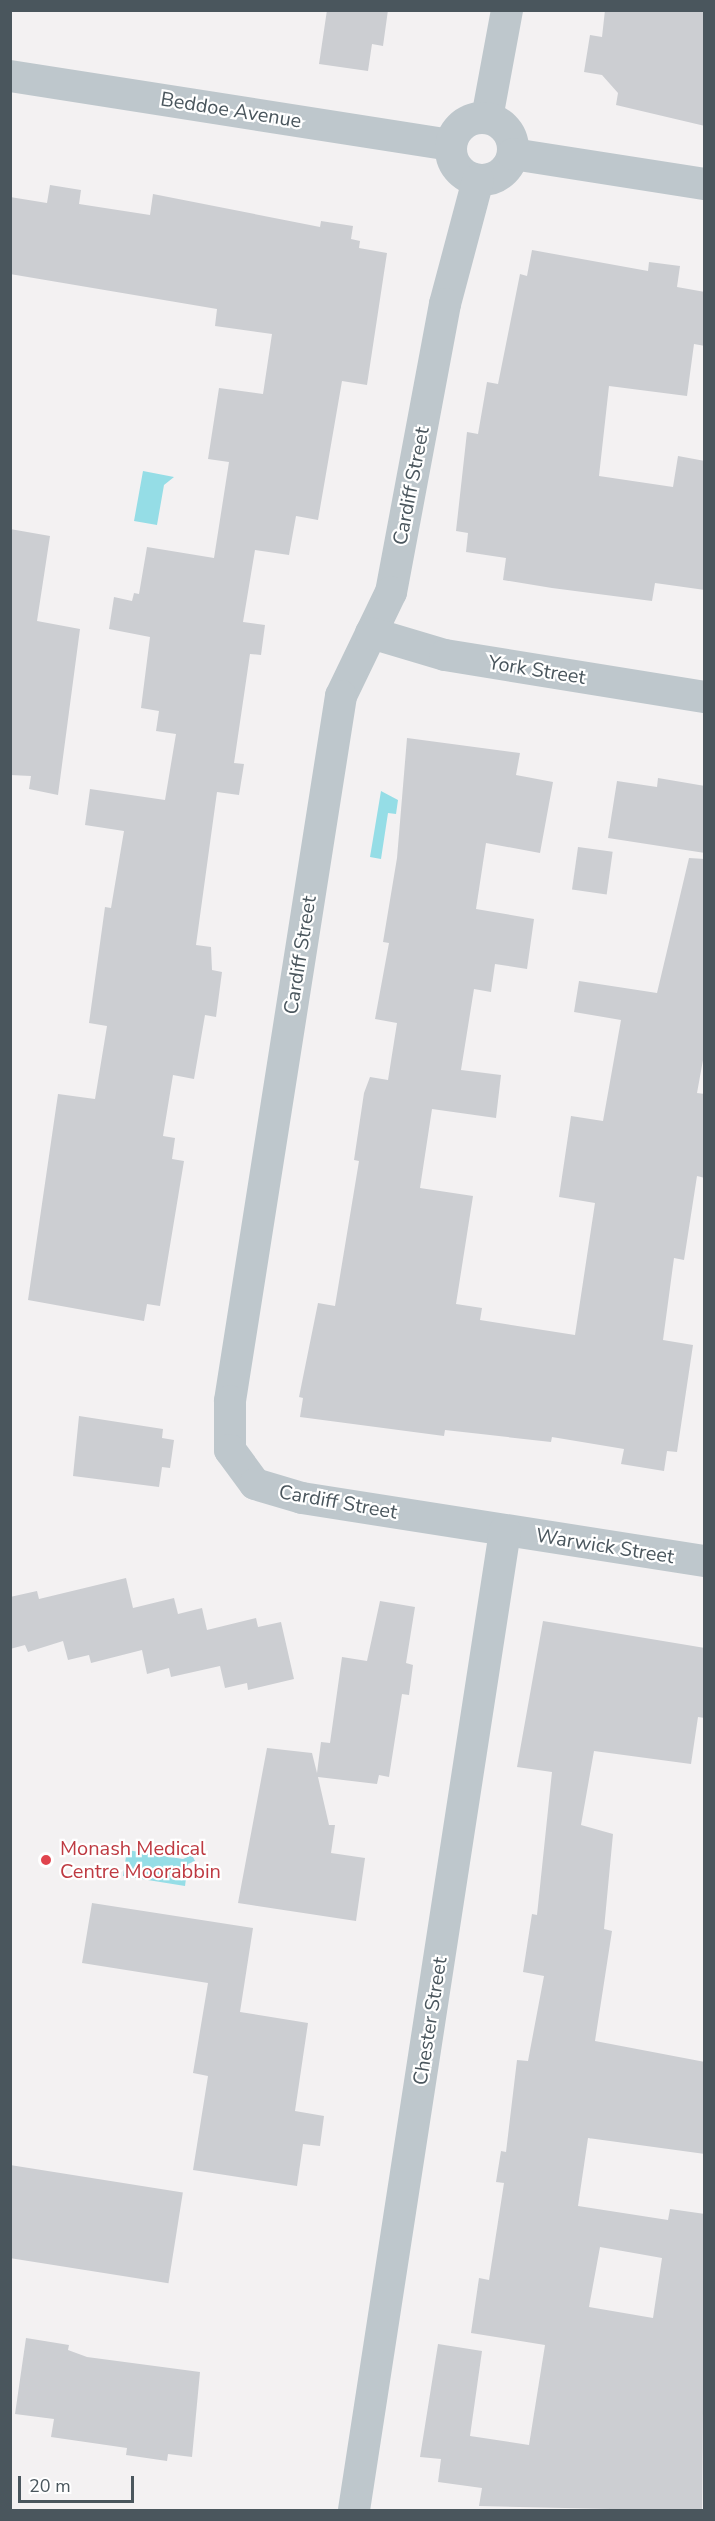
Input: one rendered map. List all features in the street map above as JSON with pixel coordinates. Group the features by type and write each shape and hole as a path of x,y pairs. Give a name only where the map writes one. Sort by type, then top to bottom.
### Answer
{"street":[{"path":"487,118 507,10"},
{"name":"Beddoe Avenue","path":"10,76 452,145"},
{"path":"487,118 510,135 513,154 497,176 478,180 455,164 452,145 468,122 487,118"},
{"path":"513,154 705,184"},
{"name":"Cardiff Street","path":"478,180 445,304 391,592 341,696 230,1401 228,1443 243,1474 272,1491 505,1531"},
{"name":"York Street","path":"371,633 475,661 705,697"},
{"name":"Warwick Street","path":"505,1531 705,1561"},
{"name":"Chester Street","path":"354,2511 505,1531"}],"water":[{"path":"143,471 174,477 164,485 157,525 134,521"},
{"path":"381,791 398,800 396,814 388,813 381,859 370,857"},
{"path":"127,1850 183,1859 192,1855 195,1861 188,1864 185,1886 123,1876"}],"building":[{"path":"327,10 388,10 383,46 372,44 368,71 319,64"},
{"path":"605,10 705,10 705,126 616,105 618,93 602,75 584,72 590,35 602,37"},
{"path":"50,185 81,190 79,204 150,215 153,194 320,227 321,221 353,226 351,239 360,241 359,248 387,253 367,385 342,381 318,520 296,516 289,555 255,550 243,622 265,625 261,655 250,654 234,763 244,764 239,795 217,792 196,945 211,947 212,970 222,972 216,1017 205,1015 194,1079 173,1075 163,1136 175,1138 172,1159 184,1161 160,1306 147,1304 144,1321 28,1300 58,1094 95,1099 107,1026 89,1023 105,907 111,908 124,831 85,825 90,789 165,800 176,734 156,731 159,711 141,708 150,637 109,629 114,597 132,601 134,593 139,594 147,547 214,558 229,462 208,459 219,388 263,394 272,334 215,326 217,309 10,274 10,197 47,203"},
{"path":"532,250 648,271 649,262 680,266 677,287 705,292 705,346 694,344 687,396 609,386 599,476 673,487 678,456 705,461 705,590 655,583 652,601 552,588 503,580 506,558 466,552 468,533 456,531 467,432 478,434 487,382 498,384 520,274 527,276"},
{"path":"10,529 50,536 37,621 80,629 58,795 29,789 31,776 10,775"},
{"path":"407,738 520,753 516,775 553,782 540,853 486,843 476,909 534,919 527,969 495,964 491,992 474,989 461,1070 501,1075 496,1118 432,1109 420,1188 473,1196 456,1304 482,1308 480,1320 575,1335 595,1203 559,1197 571,1116 603,1121 621,1020 574,1012 579,981 657,993 689,858 705,859 705,1049 697,1093 705,1094 705,1178 697,1176 684,1260 674,1258 663,1340 693,1345 677,1452 667,1451 664,1471 621,1464 624,1449 552,1437 551,1442 445,1430 444,1436 300,1417 303,1398 299,1397 318,1303 335,1306 359,1161 354,1160 364,1093 370,1077 388,1080 397,1023 375,1019 389,943 383,942 397,858"},
{"path":"658,778 705,786 705,853 608,838 617,781 657,787"},
{"path":"578,847 613,852 607,894 572,890"},
{"path":"79,1416 163,1429 162,1438 174,1440 170,1468 162,1467 159,1487 73,1476"},
{"path":"126,1578 133,1608 174,1598 178,1614 202,1608 207,1630 256,1618 258,1627 281,1622 294,1679 248,1690 247,1683 225,1688 220,1666 171,1677 169,1668 147,1674 142,1650 91,1663 89,1655 68,1660 63,1641 28,1652 25,1645 10,1649 10,1597 37,1591 39,1599"},
{"path":"380,1601 415,1607 406,1663 413,1665 409,1695 402,1694 389,1777 379,1775 377,1784 318,1777 329,1825 335,1825 331,1853 365,1858 356,1921 238,1903 267,1748 312,1753 317,1773 321,1742 330,1743 342,1657 367,1661"},
{"path":"543,1621 705,1648 705,1718 698,1717 691,1764 594,1751 581,1825 613,1834 604,1929 612,1931 595,2041 705,2062 705,2154 588,2138 578,2206 668,2220 670,2209 705,2214 702,2511 479,2506 482,2488 438,2482 441,2459 420,2457 438,2344 482,2351 470,2436 529,2445 545,2345 471,2333 479,2278 489,2280 504,2183 496,2182 501,2151 506,2152 517,2060 528,2061 544,1976 523,1972 532,1914 537,1915 552,1772 517,1767","holes":["600,2247 662,2258 653,2318 589,2307"]},
{"path":"92,1903 253,1928 240,2012 308,2023 295,2111 324,2116 320,2146 303,2144 297,2186 193,2170 208,2076 193,2073 208,1983 82,1963"},
{"path":"10,2165 183,2192 168,2283 10,2258"},
{"path":"26,2338 69,2345 68,2350 87,2357 200,2372 192,2457 168,2454 167,2461 126,2455 127,2448 51,2437 54,2419 15,2414"}],"place":[{"name":"Monash Medical Centre Moorabbin","path":"46,1860"}]}
